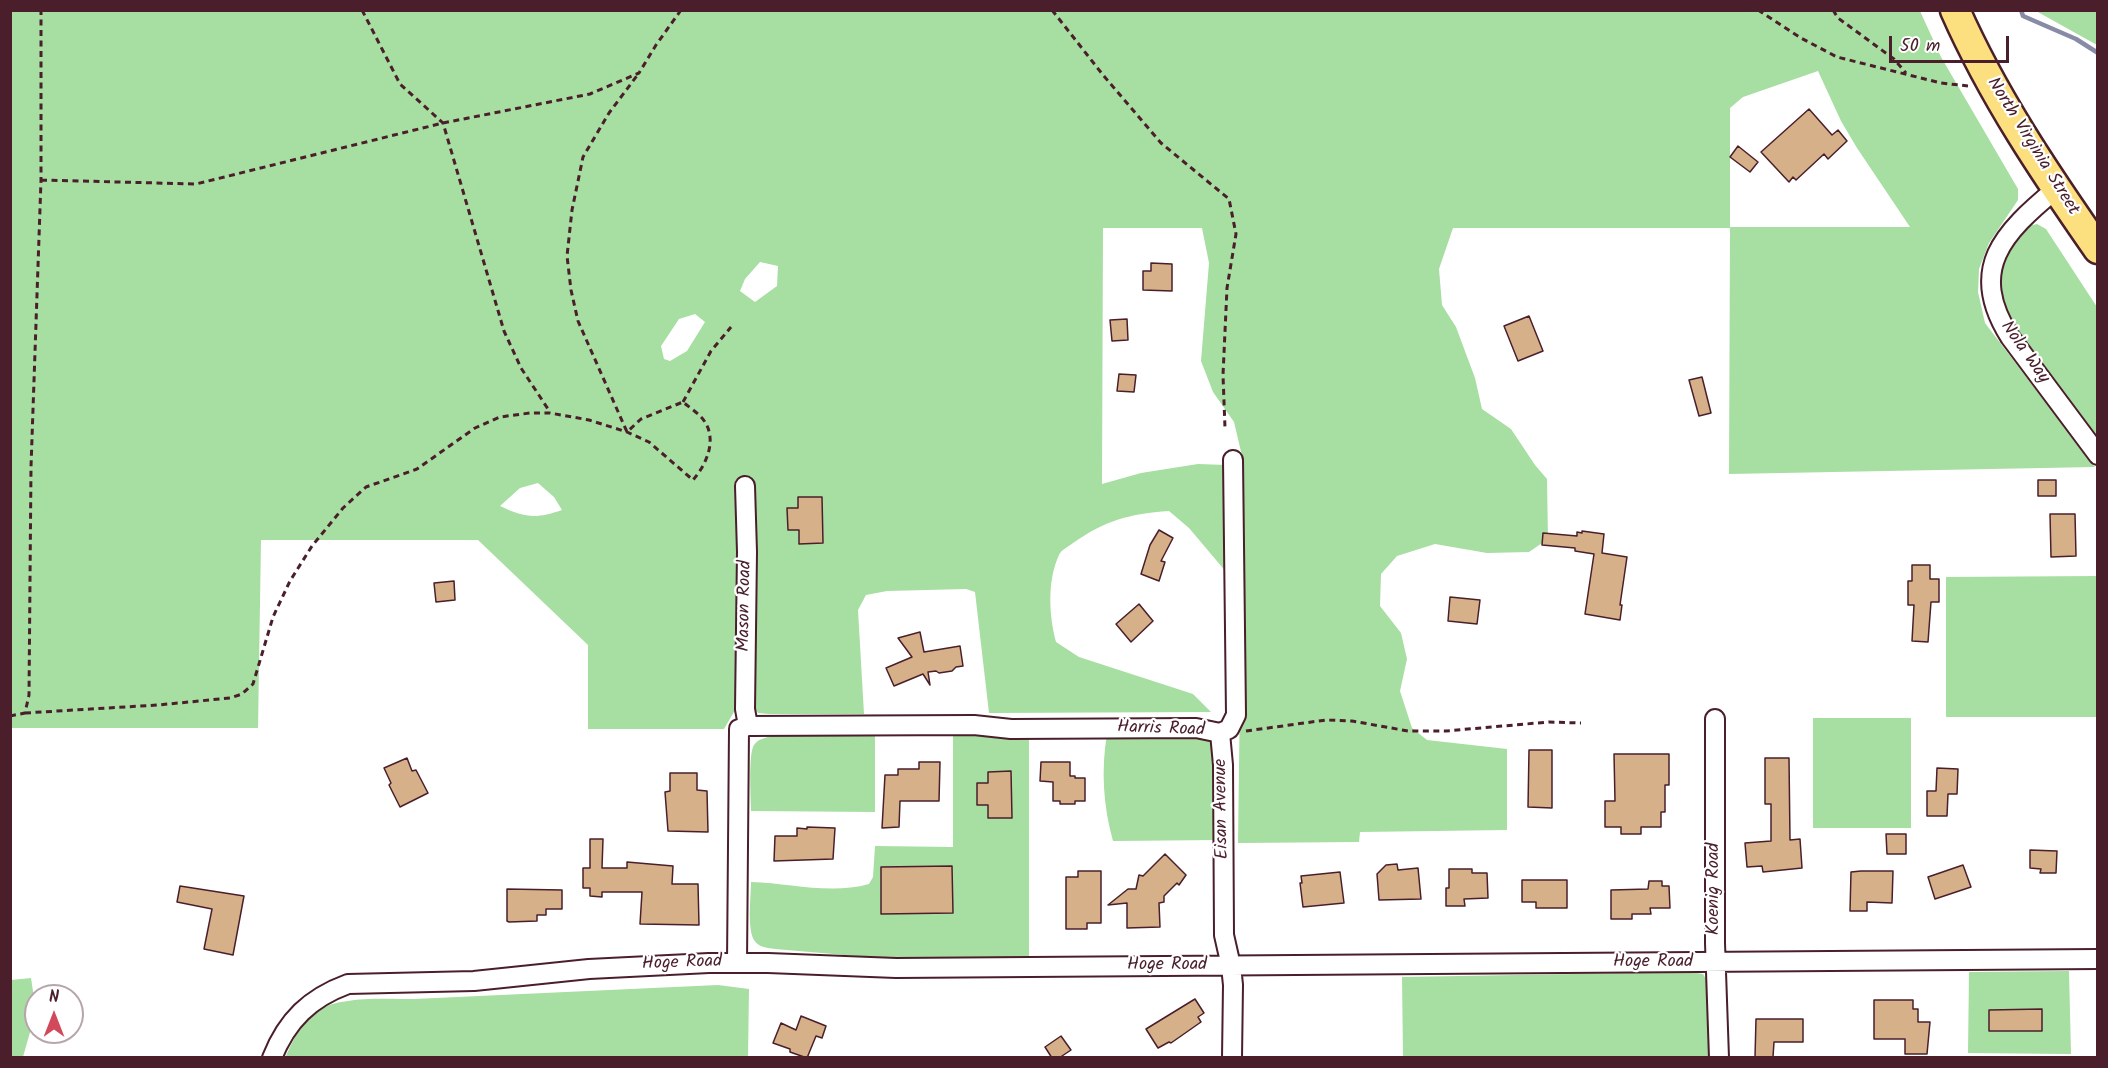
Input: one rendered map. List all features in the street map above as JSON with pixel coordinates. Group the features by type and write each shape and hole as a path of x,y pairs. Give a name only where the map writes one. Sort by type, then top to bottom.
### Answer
{"main road":[{"name":"North Virginia Street","path":"1955,10 1994,88 2040,166 2097,249"}],"street":[{"name":"Nola Way","path":"2056,189 2014,228 2001,246 1991,277 1991,294 2001,323 2010,337 2097,455"},
{"name":"Eisan Avenue","path":"1232,1058 1233,985 1232,966 1224,935 1223,765 1220,733 1229,729 1236,715 1233,460"},
{"name":"Mason Road","path":"737,963 745,708 747,552 745,486"},
{"name":"Koenig Road","path":"1715,720 1716,963 1719,1058"},
{"name":"Harris Road","path":"744,728 974,725 1011,729 1196,728 1220,733"},
{"name":"Hoge Road","path":"272,1058 276,1047 296,1016 315,999 348,984 474,981 589,969 737,963 896,968 2097,959"}],"path":[{"path":"25,713 29,695 31,478 41,180 42,10"},
{"path":"362,10 400,84 443,123 504,331 521,369 550,413"},
{"path":"627,432 578,321 567,256 572,210 583,157 609,113 681,10"},
{"path":"1052,10 1103,75 1161,142 1229,199 1236,234 1227,288 1223,375 1225,428"},
{"path":"1758,10 1801,38 1837,57 1941,83 1994,88"},
{"path":"1833,10 1838,18 1894,59 1907,74"},
{"path":"41,180 196,183 443,123 590,94 639,73"},
{"path":"627,432 641,418 684,402 711,351 731,327"},
{"path":"10,716 25,713 158,705 230,698 242,694 253,684 273,617 290,581 312,546 344,508 366,487 417,469 475,428 500,417 530,413 550,413 589,420 627,432 649,442 693,480 709,453 710,432 704,421 684,402"},
{"name":"Harris Road","path":"1220,733 1326,720 1352,721 1408,731 1446,731 1549,722 1581,723"}],"green space":[{"path":"10,11 1920,11 1941,57 2018,189 2018,200 1989,243 1979,269 1978,292 1985,323 2095,467 1729,474 1730,228 1453,228 1439,269 1442,305 1456,327 1475,378 1482,409 1511,429 1547,479 1548,539 1529,552 1487,553 1435,544 1397,556 1381,574 1380,606 1401,633 1407,659 1400,691 1412,728 1427,740 1507,749 1507,830 1360,832 1359,842 1238,843 1243,460 1234,422 1213,392 1201,361 1209,263 1202,228 1103,228 1102,484 1141,473 1198,464 1226,465 1227,573 1189,528 1169,511 1142,514 1107,524 1085,535 1060,553 1052,576 1051,587 1051,609 1056,642 1079,657 1193,694 1211,712 989,713 975,592 966,589 887,591 866,595 858,610 864,714 769,714 758,713 752,705 738,705 724,729 588,729 588,645 478,540 261,540 258,728 11,728","holes":["1818,71 1841,121 1910,227 1730,227 1730,108 1743,97","760,262 778,266 777,286 755,302 740,291 745,279","695,314 705,322 687,351 670,361 664,359 661,346 679,319","538,483 554,497 562,510 531,516 500,506 520,488"]},
{"path":"2036,11 2097,11 2097,45"},
{"path":"2037,224 2046,229 2097,307 2097,445 2019,337 2002,302 1999,278 2005,257 2020,232"},
{"path":"2097,576 2097,717 1946,717 1946,577"},
{"path":"1813,718 1911,718 1911,828 1813,828"},
{"path":"1029,734 1029,957 869,957 772,949 763,947 754,940 750,912 751,882 825,888 854,887 869,884 873,877 875,846 953,847 953,735"},
{"path":"1107,734 1209,735 1217,747 1219,840 1113,841 1104,788"},
{"path":"771,736 875,736 875,812 751,811 752,750 758,741"},
{"path":"2069,971 2071,1054 1968,1053 1969,972"},
{"path":"1691,972 1703,974 1709,984 1711,1057 1403,1057 1402,977"},
{"path":"31,978 32,984 24,984 24,1044 27,1044 23,1057 11,1057 11,980"},
{"path":"718,985 749,989 748,1057 285,1058 308,1018 323,1008 347,1001"}],"building":[{"path":"1809,109 1832,135 1838,130 1847,141 1828,159 1824,154 1796,180 1793,177 1789,182 1761,152"},
{"path":"1738,146 1758,162 1750,172 1730,157"},
{"path":"1151,263 1172,264 1172,291 1143,290 1143,271 1151,271"},
{"path":"1529,316 1543,351 1518,361 1504,326"},
{"path":"1127,319 1128,340 1112,341 1110,320"},
{"path":"1119,374 1136,375 1134,392 1117,391"},
{"path":"1702,377 1711,413 1699,416 1689,380"},
{"path":"2038,480 2056,480 2056,496 2038,496"},
{"path":"798,497 822,497 823,543 799,544 799,530 788,530 787,508 798,508"},
{"path":"2050,514 2075,514 2076,556 2051,557"},
{"path":"1159,530 1173,538 1161,561 1165,562 1159,581 1141,574 1150,545"},
{"path":"1582,531 1604,534 1602,553 1627,557 1620,620 1585,614 1594,554 1575,551 1575,548 1542,545 1543,533 1577,536 1577,532 1582,533"},
{"path":"1912,565 1930,565 1930,579 1939,579 1939,602 1931,602 1928,642 1912,641 1914,605 1908,605 1908,581 1912,581"},
{"path":"454,581 455,600 436,602 434,583"},
{"path":"1450,597 1480,600 1477,624 1448,621"},
{"path":"1139,604 1153,621 1131,642 1116,624"},
{"path":"920,632 924,652 960,646 963,666 956,667 952,671 928,672 930,685 923,674 894,686 886,668 912,657 898,638"},
{"path":"1529,750 1552,750 1552,808 1528,807"},
{"path":"1614,754 1669,754 1669,785 1665,785 1665,812 1661,812 1661,827 1641,827 1641,834 1621,834 1621,827 1605,827 1605,801 1615,801"},
{"path":"407,758 412,771 416,770 428,793 400,807 389,785 391,783 384,768"},
{"path":"1765,758 1789,758 1790,840 1800,839 1802,868 1763,872 1762,866 1747,867 1745,843 1771,841 1771,804 1765,804"},
{"path":"919,762 940,762 939,801 900,801 899,827 882,828 885,775 898,775 898,769 919,769"},
{"path":"1041,762 1070,762 1070,776 1085,778 1085,801 1060,804 1060,801 1053,801 1053,782 1040,781"},
{"path":"1937,768 1958,769 1957,794 1948,794 1947,816 1927,816 1927,791 1936,791"},
{"path":"1011,771 1012,818 988,818 988,805 977,805 977,783 988,783 988,772"},
{"path":"670,773 697,773 697,790 707,791 708,832 668,831 665,792 670,791"},
{"path":"807,827 835,828 833,859 774,861 775,836 797,836 797,828 807,829"},
{"path":"1886,834 1906,834 1906,854 1887,854"},
{"path":"590,839 603,839 602,868 627,868 627,862 673,866 672,884 698,884 699,925 640,924 642,892 602,892 602,897 590,896 590,888 583,888 583,868 590,868"},
{"path":"2030,850 2057,851 2056,873 2040,873 2041,869 2030,868"},
{"path":"1165,854 1186,875 1179,885 1177,883 1164,896 1164,902 1159,903 1160,927 1127,928 1127,903 1108,905 1128,889 1136,889 1139,875 1143,876"},
{"path":"1397,864 1398,870 1418,868 1421,899 1379,900 1377,874 1386,865"},
{"path":"1963,865 1971,887 1935,899 1928,877"},
{"path":"952,866 953,913 881,914 881,867"},
{"path":"1449,869 1472,869 1472,873 1487,873 1488,898 1464,899 1465,906 1446,906"},
{"path":"1078,871 1101,871 1101,923 1087,923 1087,929 1066,929 1066,877 1078,877"},
{"path":"1893,871 1892,903 1867,902 1867,911 1850,911 1851,872"},
{"path":"1340,872 1344,903 1303,907 1301,876"},
{"path":"1522,880 1567,880 1567,908 1536,908 1536,902 1522,902"},
{"path":"1649,881 1662,881 1662,886 1669,886 1670,908 1650,908 1651,914 1632,914 1632,919 1611,919 1611,890 1648,889"},
{"path":"180,886 244,896 233,955 204,949 212,909 177,902"},
{"path":"507,889 562,890 562,909 546,909 546,915 537,915 537,921 509,922 507,921"},
{"path":"1195,999 1204,1013 1198,1017 1201,1022 1171,1043 1158,1048 1146,1029"},
{"path":"1874,1000 1913,1000 1913,1009 1918,1009 1918,1022 1930,1022 1927,1054 1905,1054 1905,1039 1874,1039"},
{"path":"2042,1009 2042,1031 1989,1031 1989,1010"},
{"path":"801,1016 826,1026 822,1038 816,1036 807,1058 773,1043 781,1023 796,1030"},
{"path":"1756,1019 1803,1019 1803,1042 1774,1042 1773,1057 1755,1057"},
{"path":"1061,1036 1071,1050 1059,1058 1052,1058 1045,1047"}],"waterway":[{"path":"2021,10 2023,16 2076,39 2098,53"}]}
